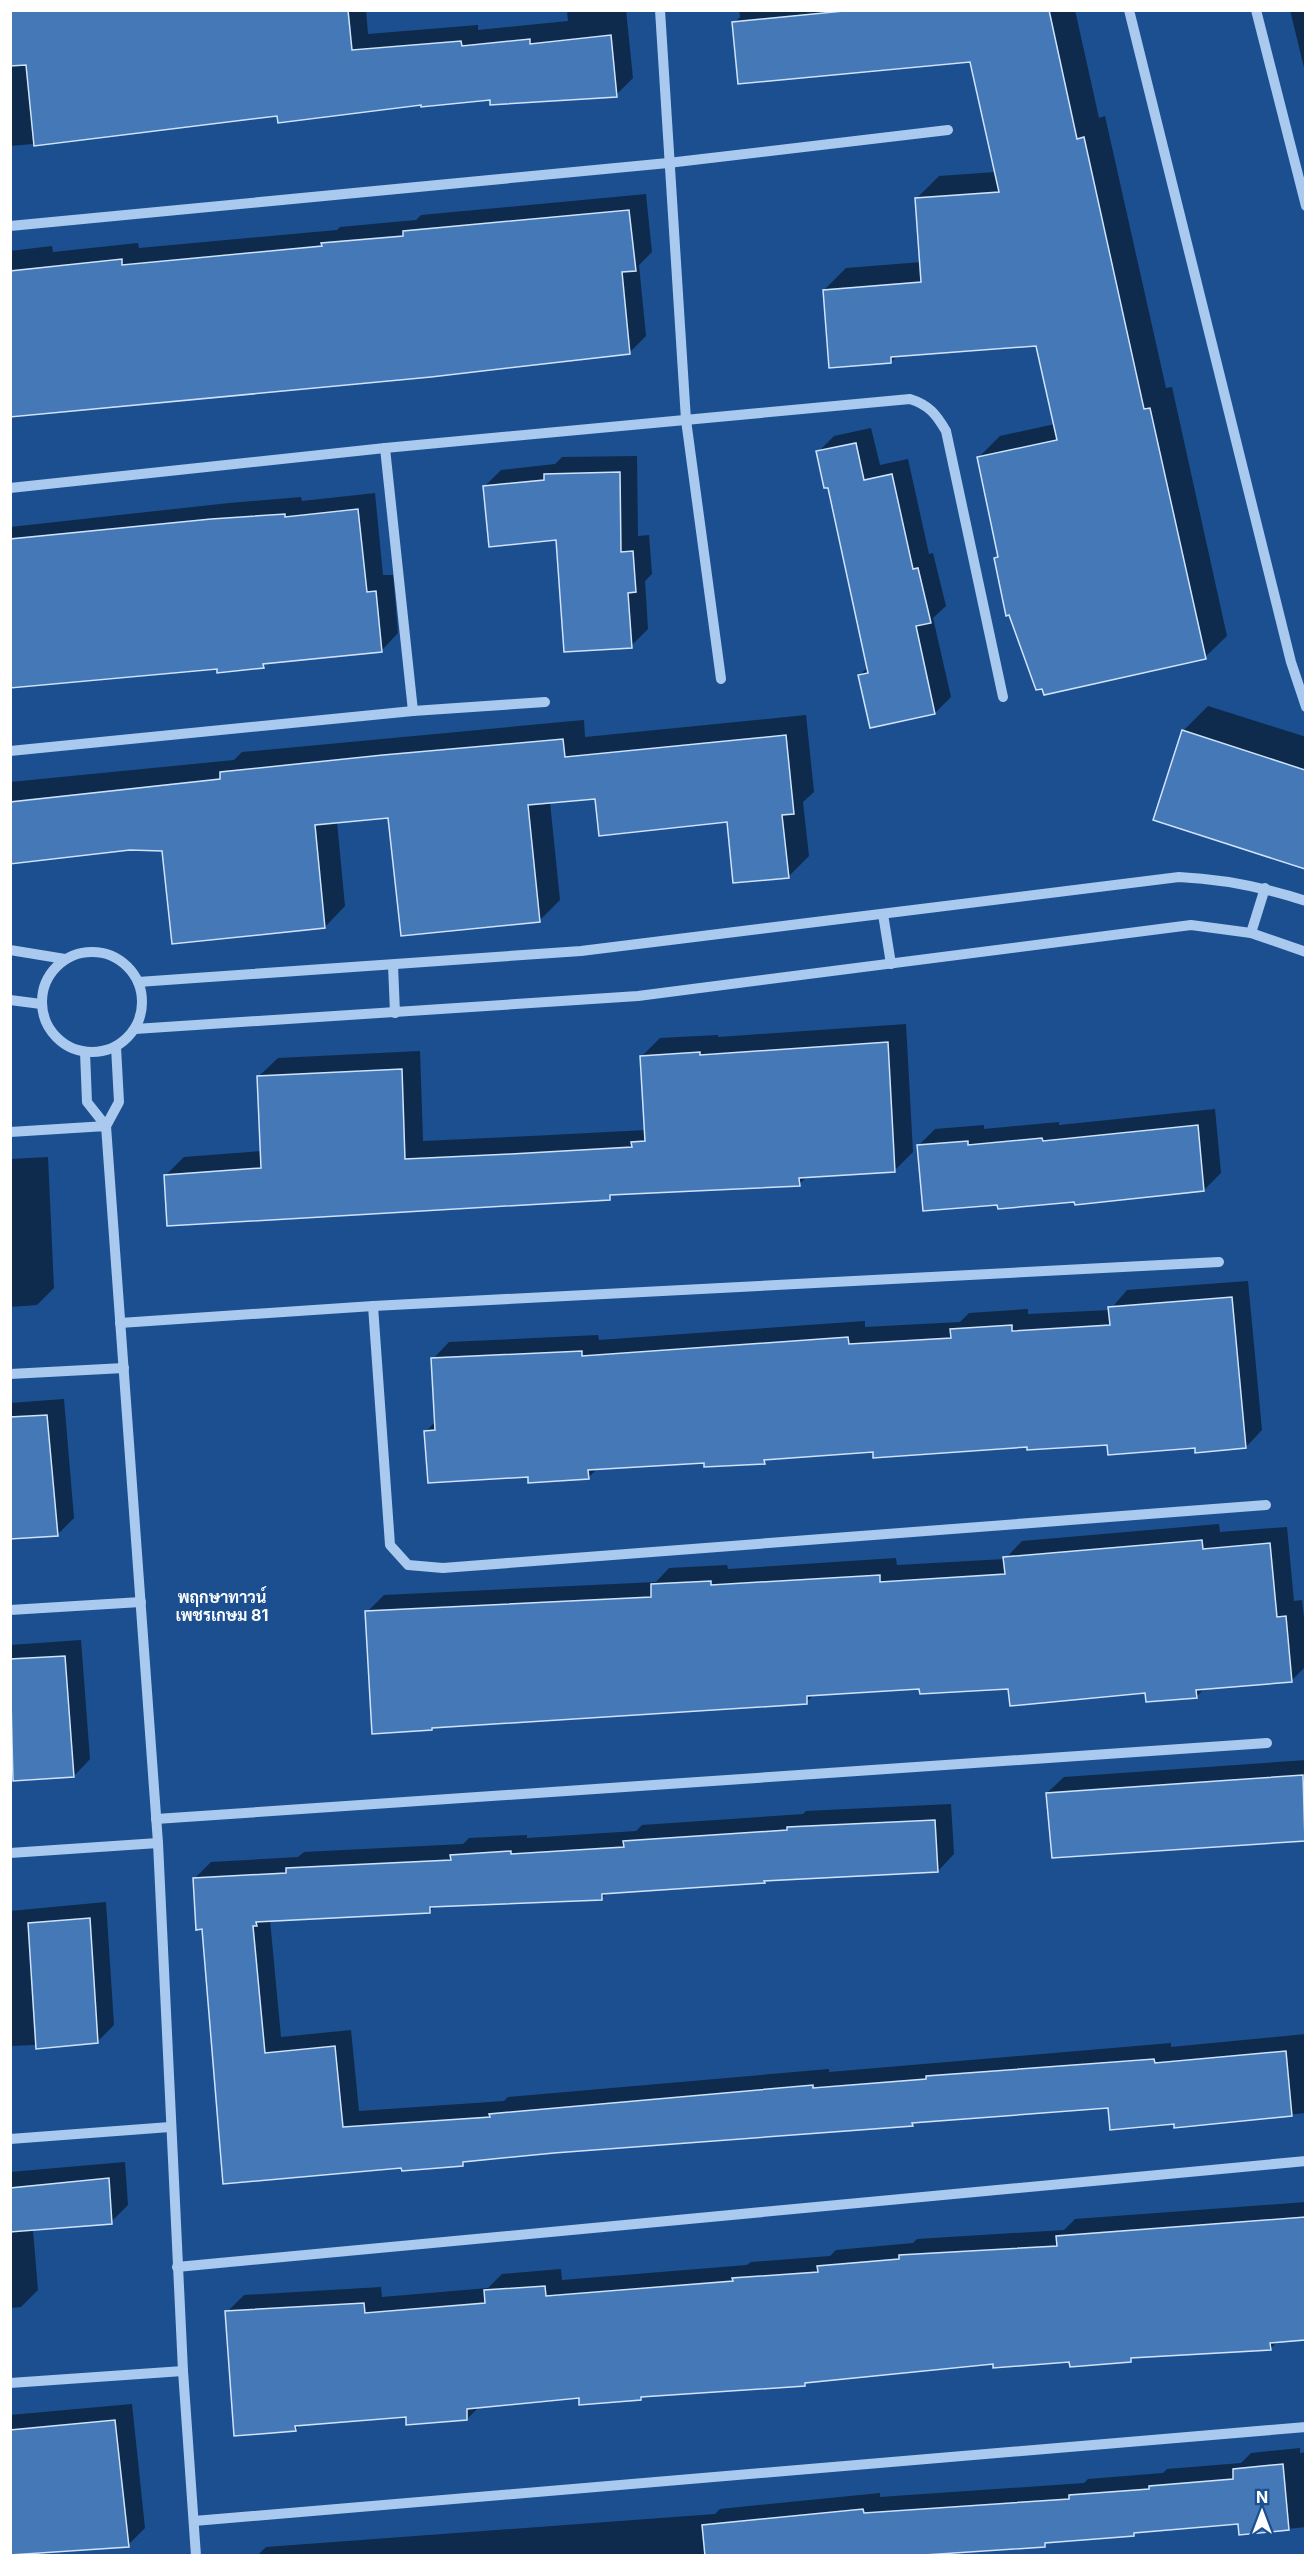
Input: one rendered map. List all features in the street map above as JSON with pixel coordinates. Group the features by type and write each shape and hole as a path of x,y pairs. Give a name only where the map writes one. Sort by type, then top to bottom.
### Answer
{"street":[{"path":"660,10 686,420 721,679"},
{"path":"1129,10 1288,651 1305,708"},
{"path":"1256,10 1305,206"},
{"path":"10,226 668,163 948,130"},
{"path":"10,488 385,448 910,399 926,404 936,414 946,431 1003,697"},
{"path":"385,448 412,711"},
{"path":"10,751 412,711 545,702"},
{"path":"138,982 581,951 1179,877 1224,879 1265,888 1305,901"},
{"path":"1251,933 1265,888"},
{"path":"883,914 891,964"},
{"path":"135,1029 638,996 1191,926 1251,933 1305,952"},
{"path":"10,950 65,959"},
{"path":"99,952 114,956 127,965 138,982 142,993 143,1009 135,1029 116,1047 101,1052 85,1053 68,1047 54,1036 45,1022 41,1004 47,979 65,959 81,953 99,952"},
{"path":"393,965 395,1013"},
{"path":"10,1000 41,1004"},
{"path":"116,1047 119,1102 106,1126 158,1843 177,2266 196,2556"},
{"path":"85,1053 87,1102 106,1126"},
{"path":"10,1132 106,1126"},
{"path":"120,1323 373,1306 1219,1262"},
{"path":"373,1306 390,1545 408,1566 443,1568 1266,1505"},
{"path":"10,1374 124,1368"},
{"path":"10,1611 141,1602"},
{"path":"156,1819 1267,1743"},
{"path":"10,1854 158,1843"},
{"path":"10,2139 170,2127"},
{"path":"177,2266 1305,2161"},
{"path":"10,2383 183,2371"},
{"path":"194,2521 1305,2427"}],"building":[{"path":"10,10 348,10 352,50 461,41 462,46 530,39 530,44 611,35 617,97 490,105 490,100 421,107 421,105 278,123 277,116 34,146 26,65 10,66"},
{"path":"854,10 1049,10 1077,139 1084,137 1144,409 1150,408 1206,659 1044,695 1042,689 1036,690 1009,615 1006,616 994,558 998,557 977,457 1057,440 1036,346 891,357 891,363 829,368 823,290 921,282 915,198 999,192 970,62 738,84 732,22"},
{"path":"629,210 636,271 622,272 630,354 431,377 10,417 10,271 122,259 122,265 322,246 321,243 403,236 403,231"},
{"path":"856,443 864,480 892,474 913,569 918,568 931,623 916,626 935,714 870,728 858,675 868,673 828,488 824,488 816,451"},
{"path":"620,472 621,552 633,551 636,592 628,593 632,648 564,652 556,540 489,547 483,486 544,480 544,474"},
{"path":"358,509 367,592 376,591 382,652 263,664 264,668 217,673 217,669 10,688 10,539 211,519 285,514 285,517"},
{"path":"1182,730 1305,770 1305,869 1153,820"},
{"path":"786,735 794,814 782,815 789,878 733,883 727,822 599,836 595,799 528,805 540,922 401,936 388,818 315,825 325,928 172,944 162,851 130,850 10,864 10,802 220,779 220,772 563,739 565,757"},
{"path":"888,1042 895,1172 799,1178 800,1186 610,1195 610,1200 167,1226 164,1175 261,1168 257,1076 402,1069 405,1159 511,1154 632,1147 631,1142 645,1141 640,1056 700,1052 700,1055"},
{"path":"1198,1125 1204,1191 1075,1205 1074,1202 998,1209 997,1205 923,1211 917,1145 968,1141 968,1145 1042,1138 1043,1141"},
{"path":"1232,1297 1246,1448 1195,1453 1195,1448 1108,1455 1107,1445 1027,1450 1027,1447 873,1458 873,1452 764,1460 765,1464 704,1467 704,1463 588,1470 589,1479 528,1483 528,1477 428,1483 424,1431 435,1430 431,1358 582,1351 582,1356 848,1337 849,1344 951,1338 950,1329 1012,1325 1012,1331 1110,1325 1108,1307"},
{"path":"47,1415 58,1536 10,1539 10,1417"},
{"path":"1202,1540 1203,1549 1270,1543 1277,1617 1286,1616 1292,1682 1196,1690 1197,1698 1146,1702 1145,1693 1010,1706 1008,1689 920,1694 919,1689 807,1696 807,1704 432,1728 432,1730 372,1734 365,1611 651,1597 651,1584 711,1581 711,1585 880,1575 880,1582 1005,1574 1003,1557"},
{"path":"65,1656 74,1777 13,1781 10,1659"},
{"path":"1303,1775 1305,1841 1052,1858 1046,1793"},
{"path":"935,1820 938,1872 764,1881 765,1883 602,1894 602,1900 430,1907 430,1913 256,1922 257,1926 253,1926 265,2053 335,2046 343,2127 490,2117 489,2114 813,2085 813,2088 926,2079 926,2076 1154,2059 1155,2063 1286,2051 1292,2116 1174,2128 1174,2124 1110,2130 1108,2108 912,2123 913,2126 554,2153 463,2162 463,2166 402,2171 401,2168 223,2184 202,1929 196,1930 193,1878 286,1873 286,1868 451,1860 450,1855 511,1851 511,1854 624,1847 623,1841 787,1830 787,1827"},
{"path":"90,1918 98,2043 36,2049 28,1923"},
{"path":"109,2178 112,2224 10,2232 10,2188"},
{"path":"1305,2217 1305,2340 1270,2343 1271,2350 1131,2358 1131,2362 1070,2367 1069,2362 993,2368 993,2364 805,2383 805,2386 641,2397 641,2400 579,2405 579,2398 467,2409 467,2420 406,2425 406,2417 295,2426 296,2431 234,2436 225,2311 364,2303 365,2313 485,2303 484,2290 545,2286 546,2296 733,2281 732,2278 818,2272 817,2266 899,2259 899,2255 1057,2246 1056,2236"},
{"path":"115,2420 129,2547 10,2555 10,2430"},
{"path":"1283,2464 1289,2530 1239,2535 1238,2524 1045,2543 1045,2547 909,2556 705,2556 702,2525 863,2509 864,2513 1069,2499 1069,2495 1233,2479 1233,2469"}],"district":[{"name":"พฤกษาทาวน์ เพชรเกษม 81","path":"222,1606"}]}
